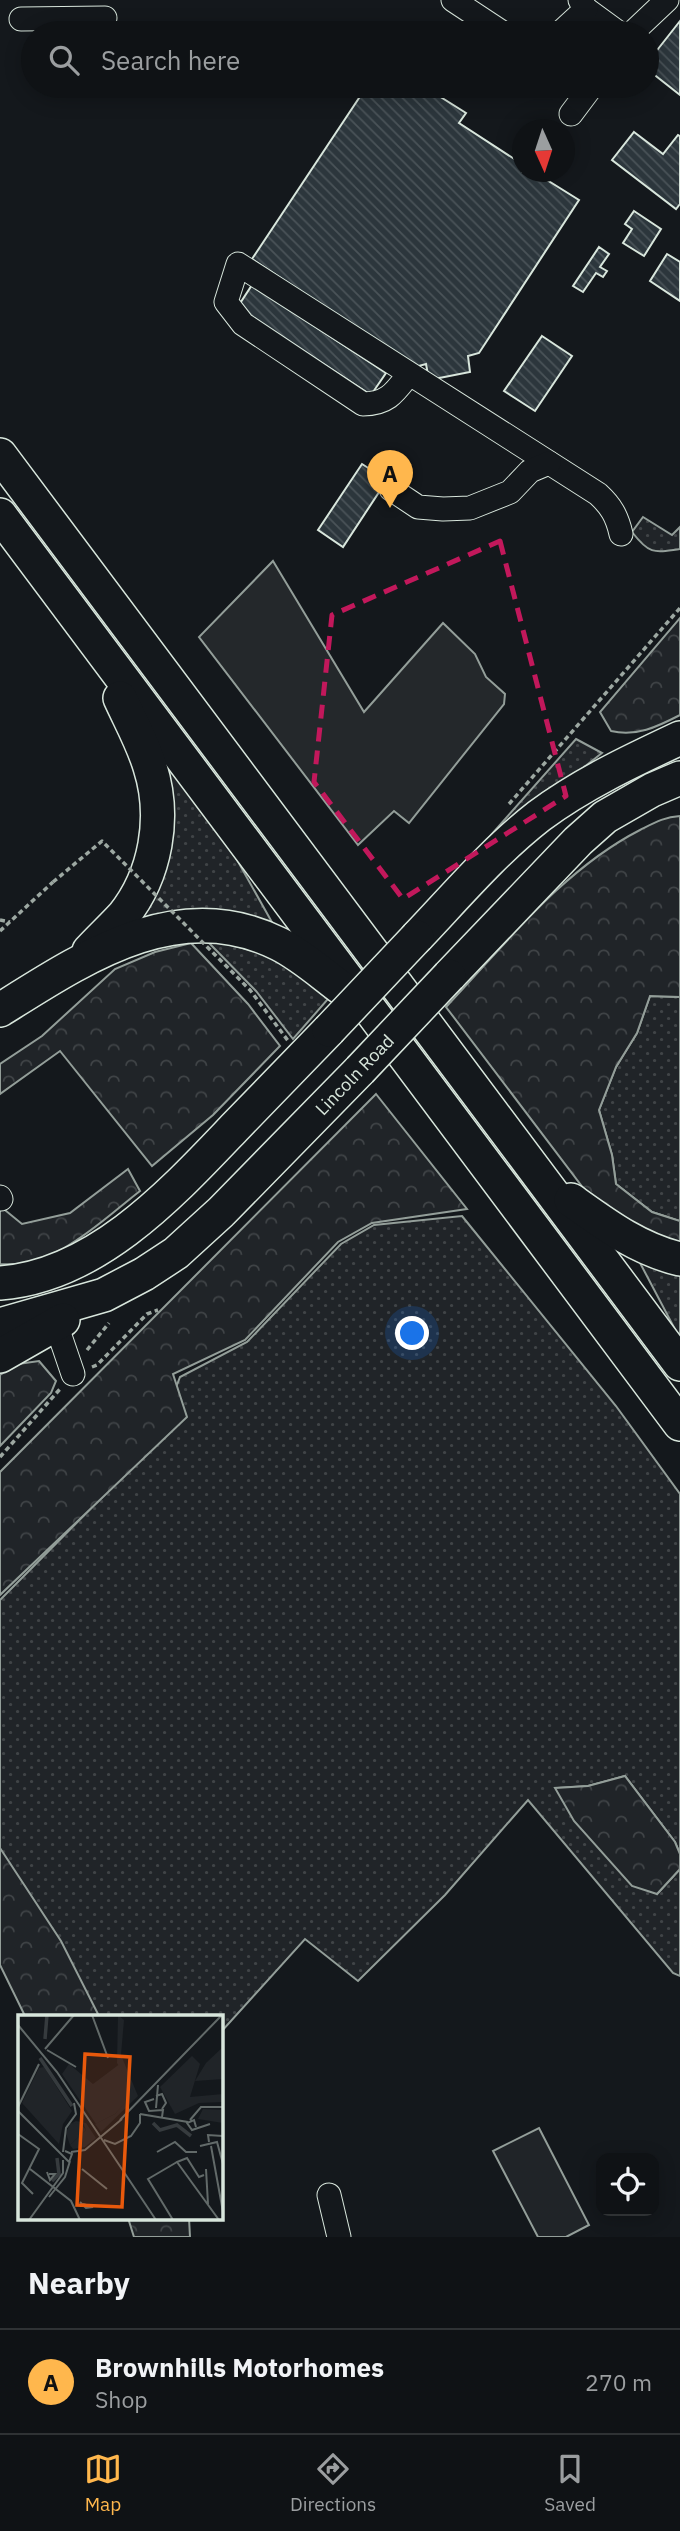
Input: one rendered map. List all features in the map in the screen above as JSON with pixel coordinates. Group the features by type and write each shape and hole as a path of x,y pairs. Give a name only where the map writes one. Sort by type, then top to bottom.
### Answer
{"highway":[{"path":"0,455 680,1364"},
{"path":"0,515 680,1424"},
{"path":"80,960 123,915 136,897 153,857 158,814 150,767 91,636"},
{"path":"0,1283 48,1274 72,1264 127,1228 183,1181 512,839 538,817 602,776 680,738"},
{"name":"Lincoln Road","path":"0,1325 109,1305 144,1274 194,1239 360,1070 578,841 605,817 652,790 680,778"},
{"path":"0,1010 80,960 160,929 212,926 235,929 278,944 296,954 373,1012"},
{"path":"543,1180 632,1242 656,1253 680,1259"},
{"path":"0,1356 78,1313 109,1305"}],"street":[{"path":"453,0 485,21"},
{"path":"645,21 667,0"},
{"path":"570,21 583,5 604,21"},
{"path":"21,19 63,9 105,18"},
{"path":"571,114 583,98"},
{"path":"409,374 392,395 378,404 363,404 243,324 226,302 238,264 598,494 611,505 621,534"},
{"path":"391,489 418,507 470,508 510,492 530,471 549,463"},
{"path":"56,1324 73,1374"},
{"path":"329,2196 339,2237"}],"path":[{"path":"569,735 680,608"},
{"path":"0,932 102,841 250,990 289,1042"},
{"path":"0,920 10,922"},
{"path":"73,1374 93,1341 109,1305"}],"highlighted area":[{"path":"500,541 566,796 403,899 314,782 332,615"}],"green space":[{"path":"643,517 672,535 680,527 680,549 657,551 643,544 632,532"},
{"path":"680,618 680,715 638,732 611,731 600,712"},
{"path":"576,739 602,753 476,852"},
{"path":"161,754 236,858 273,924 135,927"},
{"path":"680,816 680,997 650,996 637,1033 616,1067 599,1110 612,1155 616,1184 652,1212 680,1221 680,1248 609,1212 584,1189 446,1007 536,910 585,866 640,830 664,819"},
{"path":"219,942 270,955 323,992 328,999 293,1039 256,991 209,943"},
{"path":"191,943 248,1004 280,1046 213,1115 152,1166 60,1051 0,1094 0,1064 42,1036 115,969 155,952"},
{"path":"650,996 680,997 680,1221 652,1212 616,1184 612,1155 599,1110 616,1067 637,1033"},
{"path":"376,1094 467,1209 372,1223 338,1242 245,1340 173,1374 187,1417 0,1595 0,1472"},
{"path":"128,1169 140,1191 93,1229 58,1251 39,1259 20,1264 0,1264 0,1206 22,1224 70,1213"},
{"path":"462,1216 616,1406 680,1494 680,1854 675,1842 625,1776 588,1786 556,1788 657,1894 680,1869 680,1976 673,1973 528,1800 445,1895 358,1981 305,1939 222,2031 222,2015 72,2015 0,1886 0,1600 154,1445 180,1377 247,1342 341,1244 374,1225"},
{"path":"639,1261 680,1272 680,1338 678,1335"},
{"path":"39,1361 56,1381 51,1393 0,1446 0,1375 18,1364"},
{"path":"625,1776 675,1842 680,1854 680,1869 657,1894 632,1886 574,1821 555,1788 588,1786"},
{"path":"0,1848 61,1941 98,2015 25,2015 0,1965"},
{"path":"539,2128 589,2225 566,2237 538,2237 493,2151"},
{"path":"129,2220 189,2220 190,2237 134,2237"}],"shaded area":[{"path":"273,561 364,712 443,623 475,654 486,677 505,694 504,704 409,823 394,811 358,845 199,637"}],"building":[{"path":"680,21 680,95 659,78 659,48"},
{"path":"359,98 442,98 466,113 459,123 512,157 512,182 550,182 579,200 479,353 468,356 470,372 429,380 426,364 415,367 252,259"},
{"path":"634,132 663,154 678,135 680,136 680,204 676,209 612,160"},
{"path":"634,211 661,229 644,256 623,243 632,229 625,224"},
{"path":"599,247 609,254 600,267 607,271 603,277 596,273 583,292 573,286"},
{"path":"667,254 680,262 680,301 650,281"},
{"path":"252,285 386,373 371,395 237,308"},
{"path":"542,336 572,356 535,411 504,391"},
{"path":"362,464 387,480 343,547 318,530"}],"place":[{"name":"Brownhills Motorhomes","path":"390,508"}]}
